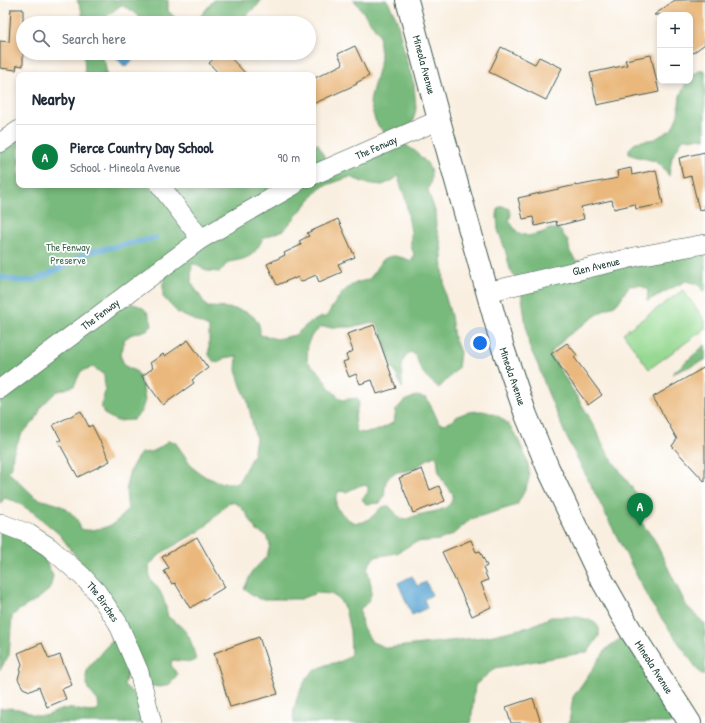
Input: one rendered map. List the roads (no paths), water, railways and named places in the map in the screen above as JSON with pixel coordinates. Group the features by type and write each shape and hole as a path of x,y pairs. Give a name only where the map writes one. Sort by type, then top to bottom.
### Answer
{"main road":[{"name":"Mineola Avenue","path":"407,0 503,348 526,415 548,468 598,573 627,625 690,723"}],"street":[{"name":"The Fenway","path":"316,174 439,120"},
{"path":"0,143 16,132"},
{"path":"162,188 201,239"},
{"name":"The Fenway","path":"0,389 201,239 289,188"},
{"name":"Glen Avenue","path":"487,292 639,256 705,244"},
{"name":"The Birches","path":"0,523 29,534 49,547 82,576 97,592 118,623 139,672 152,723"}],"water":[{"path":"118,60 133,60 125,67"},
{"path":"412,576 417,586 426,582 432,595 424,599 427,608 412,615 398,583"}],"waterway":[{"path":"0,277 18,281 35,280 89,252 156,238"}],"place":[{"name":"Pierce Country Day School","path":"640,526"}],"park label":[{"name":"The Fenway Preserve","path":"68,253"}]}
